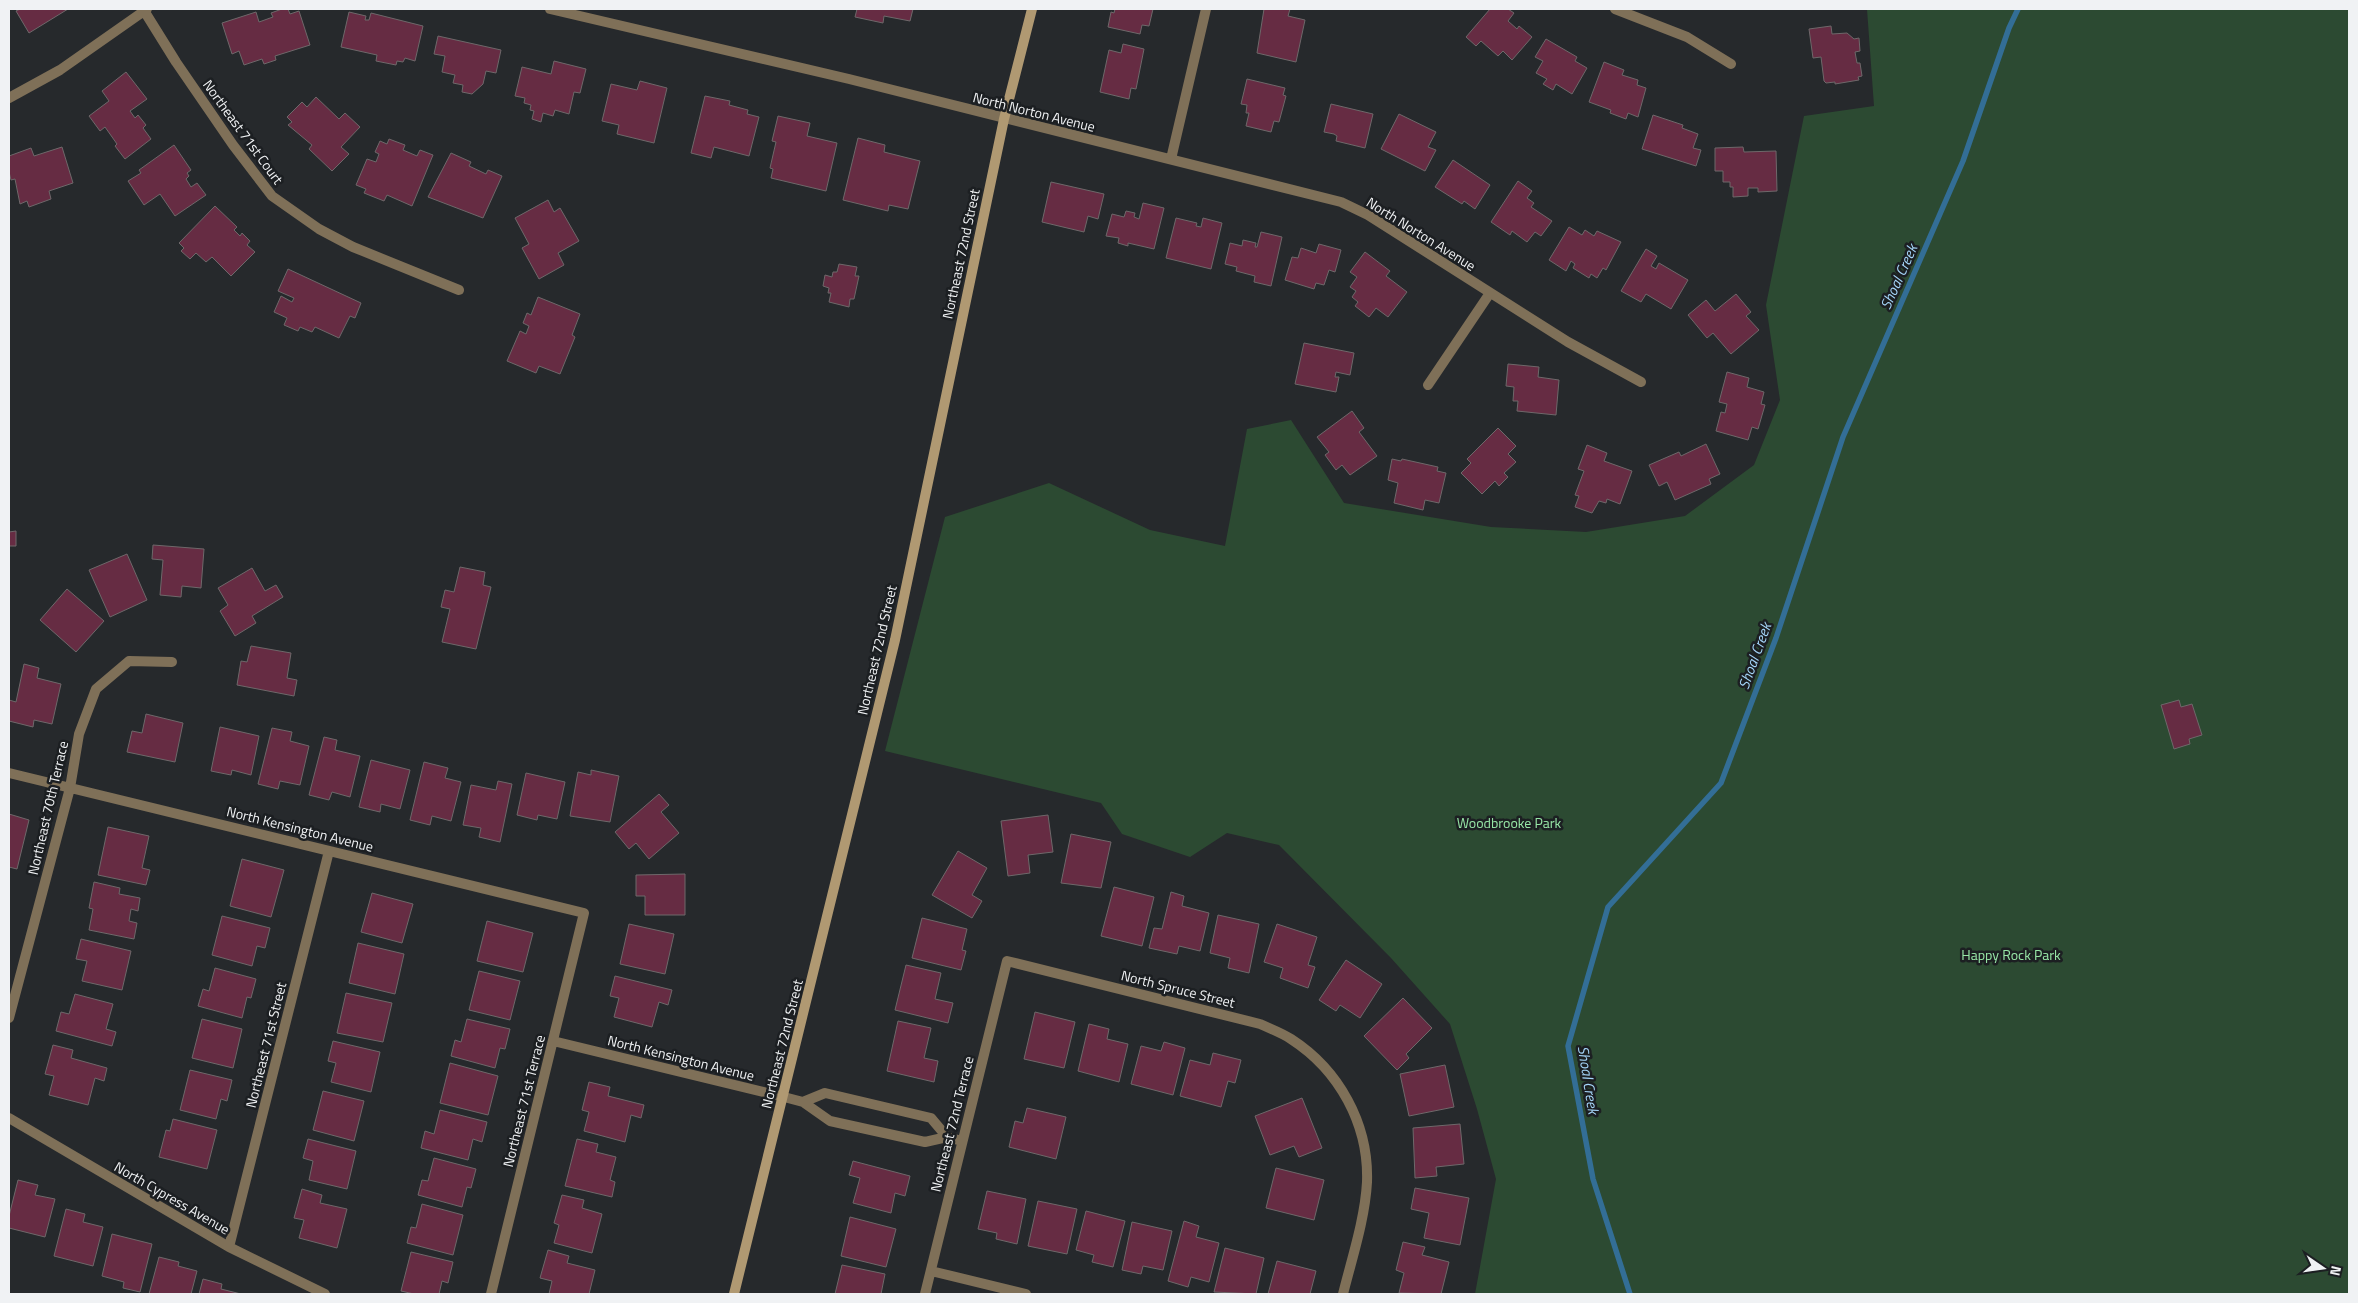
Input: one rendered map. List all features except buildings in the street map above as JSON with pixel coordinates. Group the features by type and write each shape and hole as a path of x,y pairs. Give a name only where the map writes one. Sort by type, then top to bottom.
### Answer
{"main road":[{"name":"Northeast 72nd Street","path":"734,1294 895,640 1004,119 1032,9"}],"street":[{"path":"9,98 60,70 145,9"},
{"name":"Northeast 71st Court","path":"145,9 186,77 272,196 319,229 353,247 459,290"},
{"name":"North Norton Avenue","path":"550,9 849,79 1340,202 1368,215 1568,342 1641,382"},
{"path":"1171,159 1206,9"},
{"path":"1615,9 1687,37 1731,64"},
{"path":"1428,385 1490,293"},
{"name":"Northeast 70th Terrace","path":"9,1018 70,788 79,734 96,689 129,661 172,662"},
{"name":"North Kensington Avenue","path":"9,773 584,914"},
{"name":"Northeast 71st Street","path":"229,1247 329,850"},
{"name":"Northeast 71st Terrace","path":"490,1294 584,914"},
{"name":"North Spruce Street","path":"1007,961 1260,1024 1291,1038 1329,1072 1348,1100 1361,1131 1366,1164 1364,1206 1343,1294"},
{"name":"Northeast 72nd Terrace","path":"925,1294 1007,961"},
{"name":"North Kensington Avenue","path":"553,1040 784,1096 803,1102 830,1121 925,1142 947,1137 962,1141"},
{"path":"803,1102 825,1093 931,1118 947,1137"},
{"name":"North Cypress Avenue","path":"9,1118 229,1247 325,1294"},
{"path":"931,1271 1026,1294"}],"green space":[{"name":"Happy Rock Park","path":"1867,9 2349,9 2349,1294 1475,1294 1496,1179 1477,1109 1450,1024 1391,958 1279,845 1227,833 1190,857 1122,834 1101,803 885,751 945,517 1049,483 1150,530 1225,546 1247,429 1291,420 1344,503 1491,527 1586,532 1685,516 1754,465 1780,400 1766,305 1804,116 1874,106"}],"waterway":[{"name":"Shoal Creek","path":"1630,1294 1593,1179 1568,1046 1608,907 1721,783 1776,638 1843,437 1963,161 2009,28 2018,9"}],"park label":[{"name":"Woodbrooke Park","path":"1509,823"}]}
